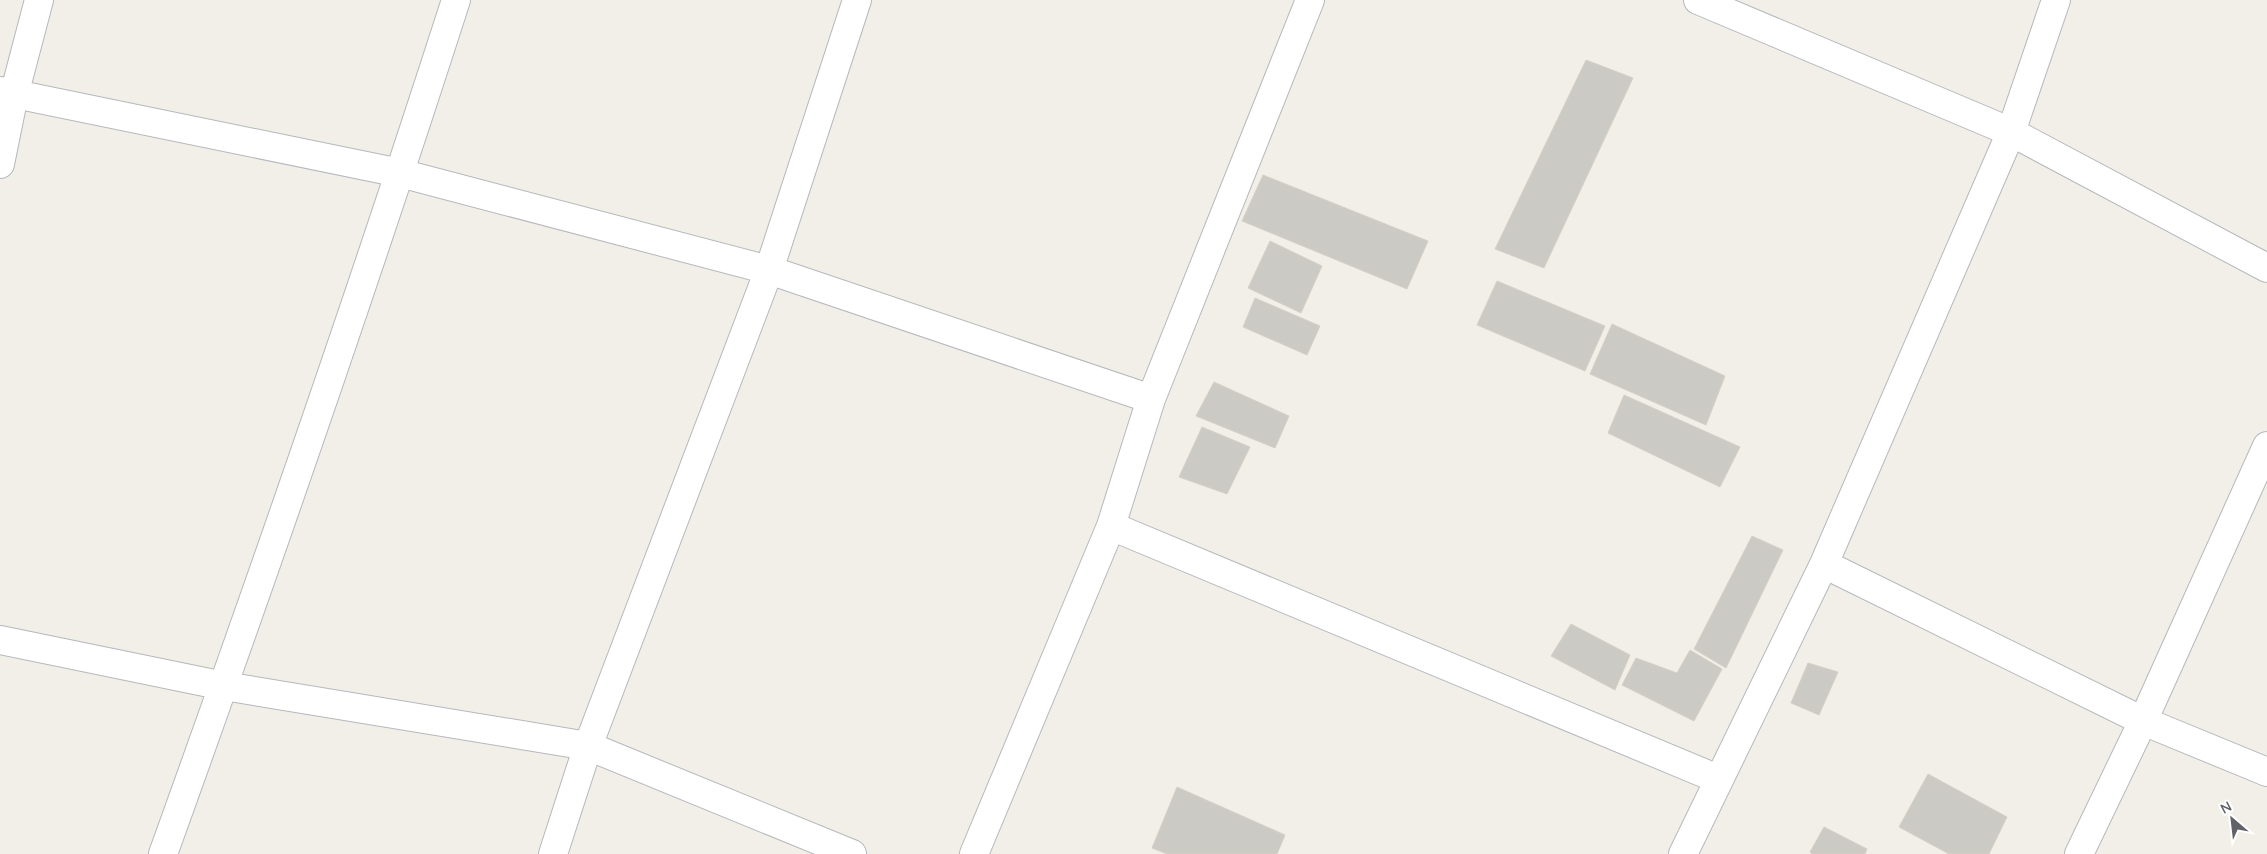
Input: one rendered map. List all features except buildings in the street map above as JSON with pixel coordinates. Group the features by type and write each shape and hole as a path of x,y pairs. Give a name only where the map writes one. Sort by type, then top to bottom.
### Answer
{"street":[{"path":"0,164 7,93 38,0"},
{"path":"163,854 224,686 400,172 456,0"},
{"path":"553,854 588,746 769,270 857,0"},
{"path":"974,854 1111,526 1151,399 1310,0"},
{"path":"1698,0 2010,132 2267,268"},
{"path":"1683,854 1824,564 2010,132 2056,0"},
{"path":"7,93 400,172 769,270 1151,399"},
{"path":"2079,854 2143,721 2267,446"},
{"path":"1111,526 1718,779"},
{"path":"1824,564 2143,721 2267,772"},
{"path":"0,640 224,686 588,746 852,854"}]}
